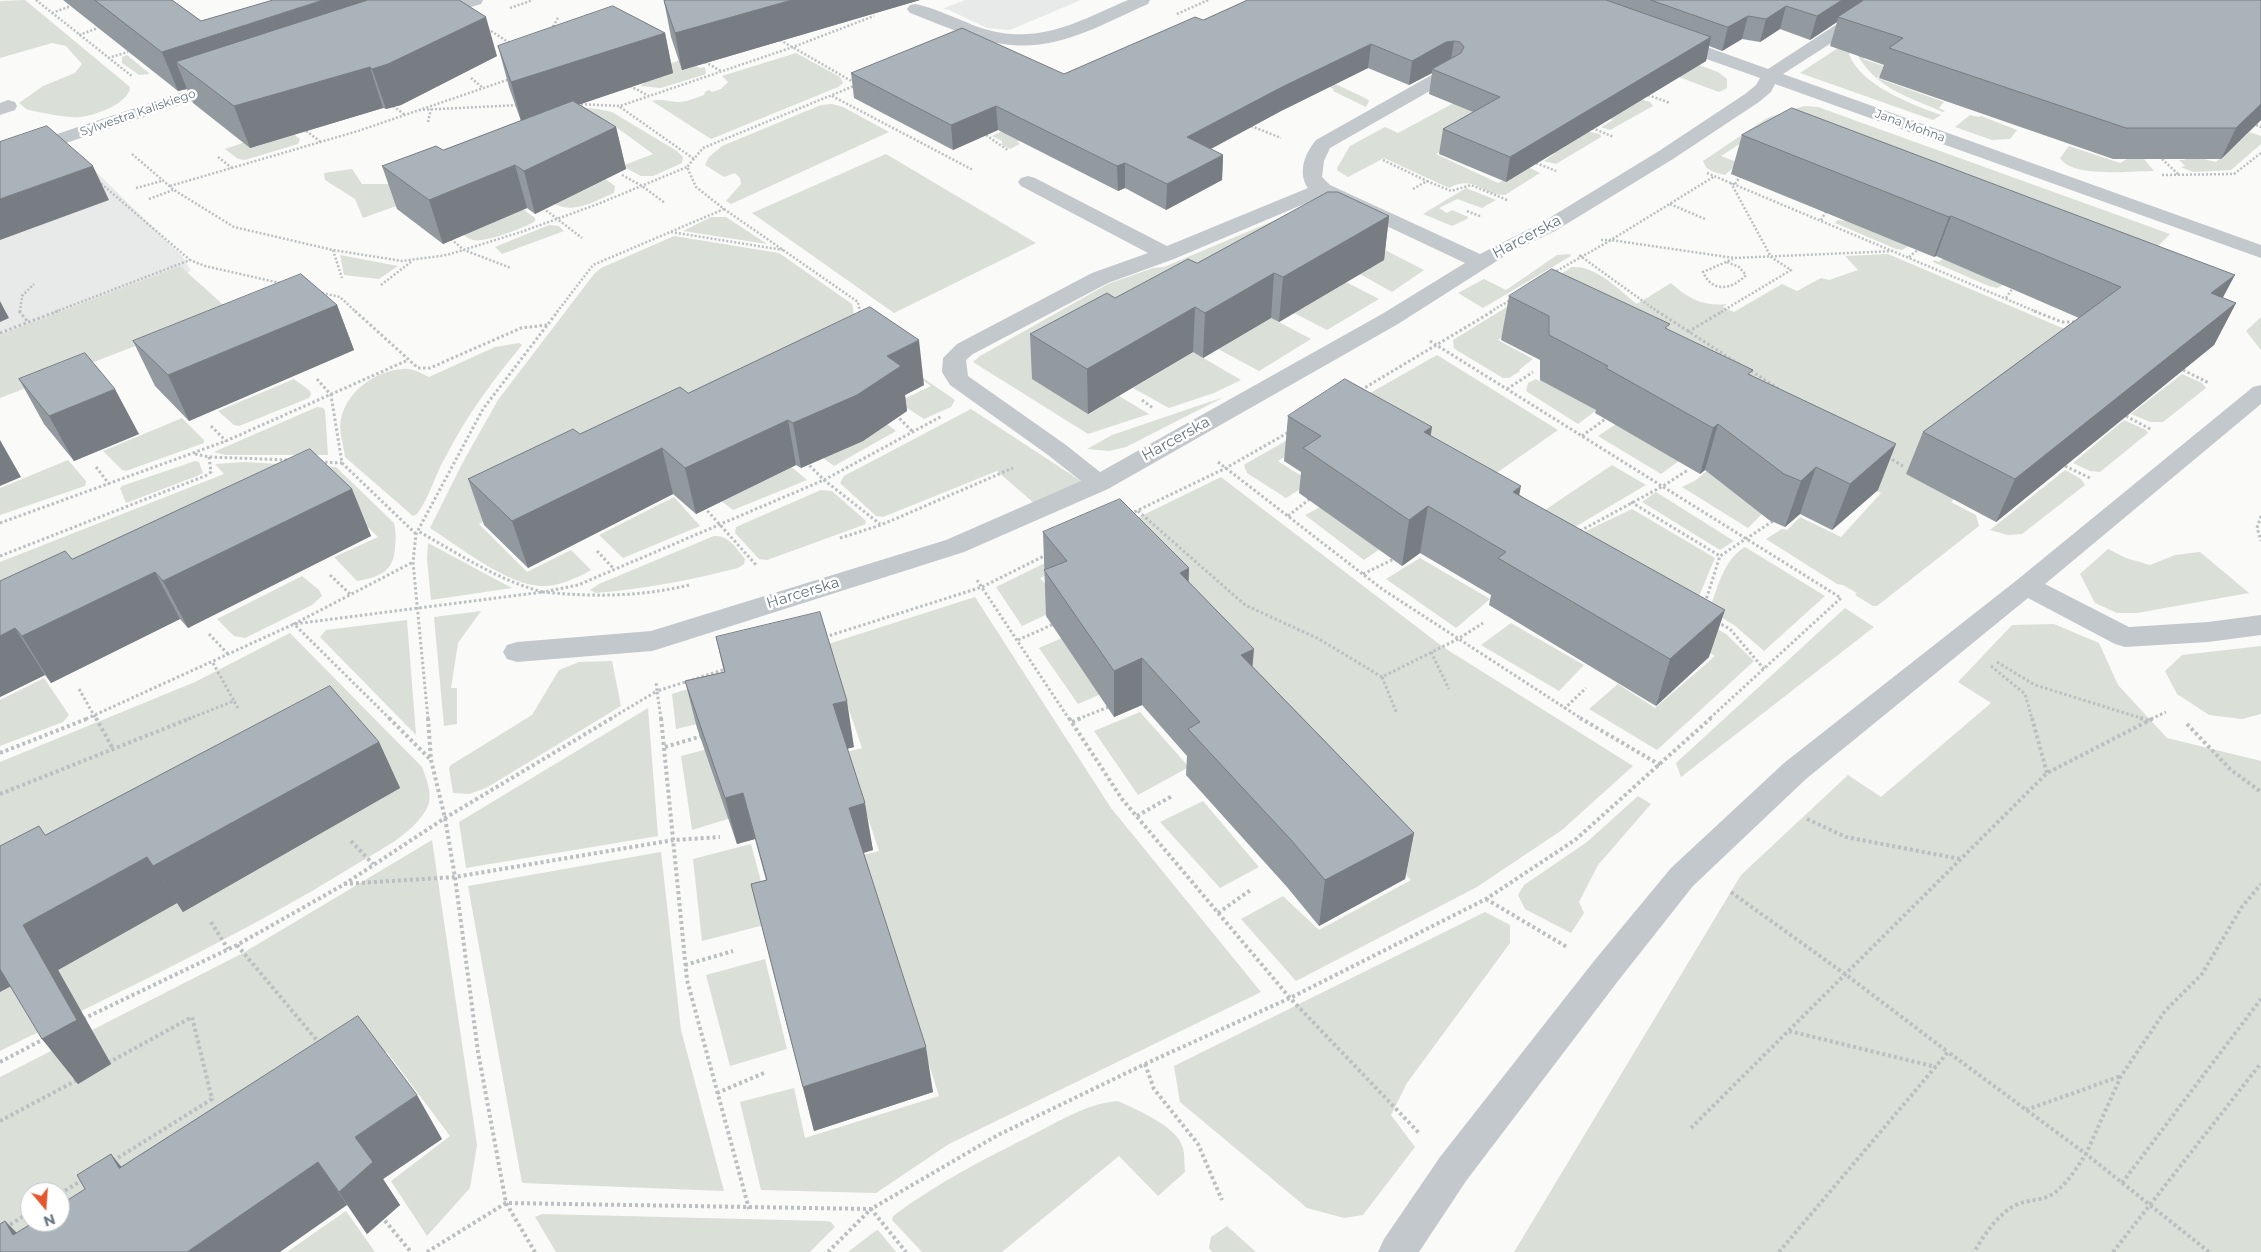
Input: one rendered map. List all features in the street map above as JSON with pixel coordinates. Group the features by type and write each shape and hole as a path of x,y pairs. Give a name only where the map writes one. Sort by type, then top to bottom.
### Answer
{"street":[{"path":"415,20 476,0"},
{"path":"916,9 993,36 1013,40 1029,40 1067,32 1142,0"},
{"name":"Harcerska","path":"517,652 652,641 955,546 1100,483 1390,318 1504,248 1548,227 1666,155 1752,98 1764,88 1770,76 1886,0"},
{"name":"Jana Mohna","path":"1658,36 2261,252"},
{"path":"1450,72 1323,144 1318,150 1312,177 1314,183 1323,189 1481,262"},
{"name":"Sylwestra Kaliskiego","path":"0,159 240,79"},
{"path":"1028,182 1166,254"},
{"path":"1100,483 958,380 953,368 954,358 965,349 1072,291 1100,278 1166,254 1323,189"},
{"path":"1397,1252 1453,1169 1606,971 1682,877 1795,771 2026,586 2261,392"},
{"path":"2026,586 2125,637 2208,632 2261,625"}],"path":[{"path":"36,0 159,97 164,104"},
{"path":"508,9 533,0"},
{"path":"52,13 71,6"},
{"path":"569,104 620,106 793,47 874,16"},
{"path":"548,34 558,18"},
{"path":"849,19 857,23"},
{"path":"79,35 98,28"},
{"path":"491,31 516,47"},
{"path":"127,150 174,190 242,230 391,261 413,261 464,250 558,218 642,186 687,167 703,148 858,84 778,39"},
{"path":"108,58 128,52"},
{"path":"704,62 722,72"},
{"path":"170,186 321,142 518,76"},
{"path":"471,78 483,88"},
{"path":"630,86 650,97"},
{"path":"1648,94 1670,103"},
{"path":"832,96 973,170"},
{"path":"419,110 519,105"},
{"path":"393,106 406,115"},
{"path":"620,106 694,159"},
{"path":"428,122 431,110"},
{"path":"2256,125 2261,127"},
{"path":"1251,126 1275,137"},
{"path":"1592,128 1614,137"},
{"path":"306,131 321,142"},
{"path":"986,136 1004,149"},
{"path":"2160,175 2234,174 2261,153"},
{"path":"1666,155 2062,322 2072,323 2082,320"},
{"path":"218,157 232,168"},
{"path":"2162,159 2178,175"},
{"path":"1383,160 1450,191 1471,185 1507,200"},
{"path":"1536,163 1556,171"},
{"path":"687,167 696,187 724,209 858,302 862,320"},
{"path":"1735,184 1742,174"},
{"path":"622,175 642,186 665,203"},
{"path":"95,178 190,260 205,266 282,284"},
{"path":"136,188 163,180"},
{"path":"1412,190 1427,181"},
{"path":"1688,332 1791,270 1771,257 1731,183"},
{"path":"149,199 174,190"},
{"path":"1670,204 1705,219"},
{"path":"543,208 582,238"},
{"path":"535,1252 506,1203 478,1052 455,878 445,818 431,760 420,609 413,562 417,532 483,409 594,265 724,209"},
{"path":"1821,220 1828,209"},
{"path":"1467,211 1482,217"},
{"path":"1548,227 1580,256 1688,332 1787,394"},
{"path":"670,232 784,251"},
{"path":"451,239 464,250 511,268"},
{"path":"1546,277 1611,240 1734,258 1895,251"},
{"path":"1909,257 1920,247"},
{"path":"334,250 342,278"},
{"path":"1727,262 1739,267 1746,275 1741,282 1726,289 1714,287 1704,278 1703,272 1734,258"},
{"path":"0,333 190,260"},
{"path":"381,285 413,261"},
{"path":"28,322 19,311 19,301 24,291 34,284"},
{"path":"2006,298 2014,286"},
{"path":"311,290 340,297 418,368 430,368 521,328 548,324"},
{"path":"1353,394 1438,345 1513,298"},
{"path":"828,1252 872,1209 998,1135 1145,1064 1290,998 1486,899 1575,840 1660,765 1841,598 1438,345 1390,318"},
{"path":"0,523 226,441 408,360"},
{"path":"2183,370 2212,384"},
{"path":"1507,389 1533,372"},
{"path":"317,379 331,395 342,463 417,532 511,583 543,592 598,597 640,594 690,584"},
{"path":"896,415 913,432"},
{"path":"294,624 420,609 543,592 578,585 824,480 944,416"},
{"path":"2126,416 2158,433"},
{"path":"1582,436 1608,417"},
{"path":"211,426 226,441"},
{"path":"1129,515 1226,468 1294,429"},
{"path":"1181,437 1226,468 1382,589 1564,709 1660,765"},
{"path":"836,539 880,525 1057,450"},
{"path":"193,454 209,457 294,461"},
{"path":"1886,456 1903,466"},
{"path":"0,556 205,476 211,472 209,457"},
{"path":"313,462 342,463"},
{"path":"806,462 824,480 880,525"},
{"path":"2065,466 2099,482"},
{"path":"96,467 109,484"},
{"path":"1576,536 1580,531 1663,486 1688,470"},
{"path":"1288,516 1312,498"},
{"path":"1631,502 1720,556"},
{"path":"703,506 757,566"},
{"path":"1138,511 1246,605 1318,639 1382,677 1397,714"},
{"path":"2261,516 2257,528 2261,541"},
{"path":"1705,604 1720,556 1777,518"},
{"path":"955,546 1122,799 1290,998 1453,1169"},
{"path":"597,551 614,569"},
{"path":"824,637 982,586 1051,553"},
{"path":"1363,574 1396,558"},
{"path":"0,753 95,716 213,663 294,624 413,562"},
{"path":"748,568 766,563"},
{"path":"330,575 350,594"},
{"path":"1716,621 1730,629 1764,669"},
{"path":"1018,640 1057,623"},
{"path":"1382,677 1458,639 1483,623"},
{"path":"294,624 431,760"},
{"path":"209,634 229,655"},
{"path":"1958,639 2035,685 2149,721"},
{"path":"1958,639 2025,694 2047,773"},
{"path":"652,641 665,747 686,980 749,1209"},
{"path":"1431,652 1449,689"},
{"path":"213,663 239,710"},
{"path":"76,1023 237,945 343,884 445,818 657,691 731,667"},
{"path":"1564,709 1586,688"},
{"path":"79,689 113,749"},
{"path":"0,794 234,701"},
{"path":"1072,722 1112,706"},
{"path":"1691,1128 2047,773 2166,712"},
{"path":"2187,724 2230,769 2261,792"},
{"path":"665,747 710,734"},
{"path":"1137,816 1172,796"},
{"path":"1764,800 1846,837 1960,859"},
{"path":"343,884 455,878 674,840 720,837"},
{"path":"351,841 373,864"},
{"path":"1694,866 1845,974 2086,1154 2209,1252"},
{"path":"1974,1252 2003,1216 2016,1205 2048,1198 2060,1190 2086,1154 2121,1076 2165,1011 2202,974 2241,908 2261,884"},
{"path":"1218,912 1252,889"},
{"path":"1486,899 1606,971"},
{"path":"211,922 228,949"},
{"path":"237,945 326,1050"},
{"path":"686,965 733,951"},
{"path":"2122,1183 2261,999"},
{"path":"105,1065 192,1017 212,1099 111,1162"},
{"path":"1788,1031 1936,1067"},
{"path":"0,1062 50,1036"},
{"path":"1779,1252 1948,1052"},
{"path":"2113,1252 2151,1206 2261,1063"},
{"path":"1145,1064 1154,1089 1198,1144 1222,1200"},
{"path":"718,1093 764,1073"},
{"path":"0,1121 88,1074"},
{"path":"2026,1110 2121,1076"},
{"path":"70,1188 85,1178"},
{"path":"427,1252 506,1203 749,1209 872,1209"},
{"path":"872,1209 906,1252"},
{"path":"381,1216 412,1252"},
{"path":"0,1231 20,1218"}],"shaded area":[{"path":"25,0 130,87 124,98 110,108 86,116 76,117 29,110 19,103 43,86 75,73 82,64 66,46 52,43 0,58 0,1"},
{"path":"965,0 1081,0 1010,30 987,28 949,10 942,9"},
{"path":"1908,2 1917,6 1849,54 1855,65 1875,84 1902,99 1941,115 1933,120 1800,73"},
{"path":"1931,13 1863,59 1890,68 1877,78 1944,102 1939,108 1945,111 1943,112 1905,96 1882,83 1872,74 1856,52"},
{"path":"1600,29 1718,72 1727,79 1727,88 1719,92 1676,76 1574,74 1436,154 1498,183 1528,167 1540,173 1505,195 1490,192 1473,184 1466,183 1449,188 1384,158 1348,177 1338,171 1337,168 1350,146 1385,127 1398,133 1489,84"},
{"path":"796,53 840,77 843,83 838,87 711,139 652,101 680,102 704,95 709,90 712,92 721,89 728,82 722,76"},
{"path":"127,55 150,74 139,75 122,63 122,57"},
{"path":"683,59 700,68 705,67 706,74 661,88 640,86 644,83 632,77"},
{"path":"1300,67 1367,99 1369,101 1366,107 1333,91 1334,89 1284,68"},
{"path":"1640,99 1650,102 1653,106 1610,130 1601,127 1613,120 1609,118"},
{"path":"832,104 843,107 889,132 731,204 726,201 741,184 740,178 735,173 724,177 705,165 709,157 722,146 821,105"},
{"path":"558,105 612,112 677,151 683,157 682,163 653,176 641,176 622,166 653,154 616,127 363,218 355,199 325,180 324,173 352,169 362,184 400,184"},
{"path":"1804,106 1818,107 2170,234 2129,276 1755,134 1721,156 1744,165 1734,167 1725,175 1712,171 1705,165 1703,161 1767,118"},
{"path":"1970,115 1981,116 2017,130 2010,139 1992,140 1955,127"},
{"path":"1017,124 1035,133 1017,142 1020,144 1010,149 1002,145 1002,141 992,136"},
{"path":"286,128 300,139 298,144 245,160 238,159 225,149"},
{"path":"1586,131 1600,134 1601,137 1556,164 1544,161 1554,154 1552,152"},
{"path":"2250,132 2261,136 2261,144 2231,170 2193,172 2181,167 2185,166 2179,160 2184,159 2204,159 2216,162"},
{"path":"2069,146 2120,163 2127,159 2144,159 2154,171 2103,172 2076,168 2066,164 2060,158"},
{"path":"78,154 182,256 191,271 0,341 0,173"},
{"path":"886,154 1036,243 894,313 752,213"},
{"path":"601,176 615,186 614,193 579,207 571,208 554,204 545,198"},
{"path":"1466,188 1496,200 1482,208 1457,199 1439,208 1447,213 1452,210 1468,217 1452,226 1423,214"},
{"path":"516,204 535,218 535,221 504,234 478,240 469,238 456,229"},
{"path":"1854,214 1910,245 1902,250 1896,249 1835,223 1838,220 1843,221"},
{"path":"1285,216 1340,227 1424,270 1392,292 1360,274 1384,260 1329,232 1088,414 1119,396 1149,414 1088,434 973,362 980,356 1108,284 1153,268 1164,267"},
{"path":"711,217 726,217 767,244 683,231"},
{"path":"549,225 559,226 564,231 502,254 495,247"},
{"path":"674,236 779,253 852,304 858,333 955,400 951,407 924,419 898,402 931,386 877,349 588,471 479,524 527,572 571,550 591,570 574,579 556,585 530,585 515,580 469,555 430,528 463,462 498,400 594,274 601,268"},
{"path":"1949,253 2005,284 1997,288 1989,286 1933,262 1934,260 1939,262"},
{"path":"1570,254 1571,256 1483,308 1458,293 1484,279 1506,290 1557,255"},
{"path":"1888,254 2081,336 1974,480 1951,502 1976,515 1979,526 1877,606 1873,606 1855,595 1857,593 1843,585 1837,584 1766,539 1782,529 1787,530 1800,517 1841,537 1881,493 1826,467 1548,308 1498,340 1533,359 1509,378 1503,378 1454,348 1453,340 1572,267 1581,267 1598,274 1637,304 1671,283 1683,293 1696,300 1703,303 1727,304 1723,307 1734,312 1782,284 1797,291 1821,278 1829,280 1858,270 1845,256"},
{"path":"340,255 398,266 379,279 344,275"},
{"path":"180,266 229,310 0,398 0,335"},
{"path":"1346,282 1379,299 1327,330 1294,313"},
{"path":"2261,317 2261,350 2246,331"},
{"path":"1271,318 1311,339 1259,371 1218,349"},
{"path":"519,343 522,345 491,385 463,426 417,514 413,516 345,457 340,428 344,409 356,392 373,378 393,370 406,369 429,377 495,347"},
{"path":"1193,352 1241,380 1214,393 1169,408 1133,388"},
{"path":"1437,355 1558,430 1485,481 1542,512 1612,465 1646,485 1568,531 1726,634 1754,661 1657,750 1589,709 1618,684 1655,708 1715,656 1508,538 1340,422 1278,461 1311,482 1286,498 1247,473 1244,465 1247,463"},
{"path":"1555,370 1606,403 1578,424 1526,391 1528,383 1536,379 1539,381"},
{"path":"2182,374 2202,383 2206,388 2163,422 2150,422 2131,414"},
{"path":"294,379 310,391 309,398 239,426 234,425 218,411"},
{"path":"1224,397 1126,447 1109,451 1087,449 1112,435"},
{"path":"317,407 325,410 328,455 226,455 214,452"},
{"path":"971,409 1084,483 1035,504 997,471 883,517 876,516 840,483 844,476"},
{"path":"874,414 896,431 834,466 808,447"},
{"path":"1630,415 1690,453 1661,474 1598,436"},
{"path":"182,418 204,440 204,443 126,471 122,470 103,451"},
{"path":"2124,420 2146,430 2148,433 2100,472 2090,471 2073,463"},
{"path":"777,455 807,480 733,510 708,491"},
{"path":"68,460 86,481 85,486 0,515 0,488"},
{"path":"195,461 199,462 203,473 126,503 120,488 122,486"},
{"path":"244,462 336,467 394,523 396,538 394,555 388,568 372,578 357,581 334,557 378,537 332,492 0,636 0,562 224,474 215,464"},
{"path":"1714,465 1774,502 1748,528 1682,487 1696,480"},
{"path":"2065,470 2081,479 2085,485 2022,534 2008,535 1990,530"},
{"path":"1221,477 1443,647 1633,766 1562,830 1477,887 1296,981 1241,919 1283,896 1319,930 1411,880 1244,703 1121,543 1040,578 1065,606 1022,626 996,587"},
{"path":"821,490 832,491 865,520 866,524 767,560 759,559 735,533 736,527"},
{"path":"1656,492 1734,541 1720,550 1642,502"},
{"path":"674,497 700,526 623,558 599,535"},
{"path":"1336,499 1400,535 1364,560 1305,515"},
{"path":"1632,509 1715,558 1697,601 1584,532"},
{"path":"714,536 719,536 732,543 745,559 744,564 738,568 650,586 596,593 590,590 599,584"},
{"path":"428,543 512,588 431,600 427,559"},
{"path":"1745,547 1825,596 1764,651 1734,625 1709,610 1726,567 1731,559"},
{"path":"2108,549 2126,558 2150,565 2175,555 2200,552 2249,593 2137,613 2117,613 2095,603 2080,574"},
{"path":"1420,558 1490,599 1456,628 1386,579"},
{"path":"302,576 319,590 322,596 312,605 245,638 234,636 217,619"},
{"path":"975,597 1111,808 1261,992 949,1144 876,1193 761,1190 740,1102 794,1088 805,1138 939,1096 863,855 879,851 846,752 862,748 830,654 728,717 676,729 672,694"},
{"path":"1845,608 1874,627 1681,777 1676,763"},
{"path":"481,611 458,643 451,688 457,688 457,724 444,726 434,617"},
{"path":"407,620 416,735 320,637 326,630"},
{"path":"1511,623 1584,665 1559,691 1481,645"},
{"path":"2054,624 2099,643 2118,685 2167,738 2261,761 2261,1252 1514,1252 1741,875 1848,775 1881,797 1991,703 1958,682 2012,625"},
{"path":"1085,628 1131,681 1078,704 1039,648"},
{"path":"290,633 422,767 430,794 426,810 412,827 394,842 312,891 225,939 0,1051 0,762 195,682"},
{"path":"2261,646 2261,714 2242,719 2209,715 2177,694 2165,671 2182,655"},
{"path":"612,661 621,706 486,788 469,794 453,793 449,768 451,765 532,715 559,670 579,662"},
{"path":"44,678 69,715 63,722 0,746 0,700"},
{"path":"648,708 658,836 466,868 459,822"},
{"path":"1140,712 1189,767 1138,795 1094,731"},
{"path":"738,741 757,810 692,830 681,756"},
{"path":"1638,796 1651,804 1598,865 1579,902 1584,913 1571,933 1525,909 1518,895 1524,885 1587,842"},
{"path":"1203,801 1259,867 1220,888 1160,822"},
{"path":"432,840 477,1145 470,1188 427,1236 391,1181 450,1136 387,1052 83,1252 0,1252 0,1077 243,953"},
{"path":"751,844 772,923 702,941 693,859"},
{"path":"661,852 681,1030 724,1191 522,1183 468,886"},
{"path":"1485,912 1510,925 1510,943 1407,1083 1391,1115 1415,1147 1363,1215 1344,1218 1307,1208 1180,1102 1174,1066"},
{"path":"765,959 787,1049 730,1066 706,975"},
{"path":"1118,1101 1165,1126 1179,1140 1183,1148 1185,1172 1158,1196 1119,1156 1002,1252 922,1252 892,1220 893,1216 927,1193 999,1152 1076,1113 1096,1105"},
{"path":"346,1211 375,1252 287,1252"},
{"path":"542,1214 825,1221 831,1222 835,1227 810,1252 556,1252 535,1217"},
{"path":"1227,1226 1256,1252 1212,1252 1209,1248 1211,1237"},
{"path":"878,1230 896,1252 848,1252 874,1232"}],"building":[{"path":"95,0 172,0 201,21 273,0 323,0 162,52"},
{"path":"368,0 459,0 486,17 388,64 372,69 370,67 234,106 176,62"},
{"path":"792,0 675,33 664,1"},
{"path":"1248,0 1606,0 1711,37 1510,157 1443,129 1500,97 1432,69 1461,53 1464,47 1460,42 1446,42 1412,61 1371,44 1282,87 1187,137 1223,155 1167,184 1125,163 1117,166 996,106 951,125 851,73 962,28 1064,74 1195,17 1203,20"},
{"path":"1651,0 1842,0 1817,16 1786,6 1766,19 1748,16 1728,27"},
{"path":"1864,0 2261,0 2261,104 2236,128 2126,128 1889,48 1903,38 1838,17"},
{"path":"613,6 665,33 511,82 498,46"},
{"path":"573,101 616,127 524,171 515,165 429,200 382,166 436,146 443,150"},
{"path":"1792,108 2235,275 2211,293 2236,303 2015,479 1923,432 2121,287 1951,216 1949,217 1742,135"},
{"path":"47,126 93,166 0,199 0,142"},
{"path":"1328,192 1338,192 1389,216 1283,277 1274,273 1205,313 1195,307 1087,369 1030,334 1107,293 1115,298 1188,259 1197,263"},
{"path":"1552,269 1670,324 1665,328 1753,370 1748,374 1896,444 1850,484 1816,467 1801,481 1784,474 1718,424 1713,428 1606,368 1608,366 1549,335 1549,316 1509,296"},
{"path":"301,274 337,305 168,375 133,341"},
{"path":"870,307 919,340 887,356 901,366 857,395 793,423 788,420 685,468 662,448 512,521 468,479 573,429 580,434 680,387 688,393"},
{"path":"85,353 115,389 49,416 19,379"},
{"path":"1345,379 1432,427 1424,432 1521,486 1513,492 1725,610 1670,659 1498,558 1506,552 1428,506 1409,520 1303,448 1321,436 1288,416"},
{"path":"310,449 352,489 163,581 155,572 22,636 15,628 0,636 0,581 65,551 72,559"},
{"path":"1120,499 1189,568 1180,573 1254,649 1241,655 1414,833 1325,880 1292,841 1188,729 1200,722 1142,658 1114,671 1044,570 1067,561 1043,532"},
{"path":"820,612 847,701 833,704 865,803 849,808 926,1047 803,1087 751,884 767,880 743,793 725,798 685,681 725,672 716,637"},
{"path":"330,686 379,742 153,866 147,857 23,925 77,1020 42,1039 0,969 0,846 39,826 45,835"},
{"path":"358,1016 417,1095 355,1137 373,1162 339,1192 318,1162 187,1252 0,1252 0,1224 5,1221 13,1235 20,1231 70,1232 70,1199 85,1189 77,1175 111,1154 119,1168"}]}
